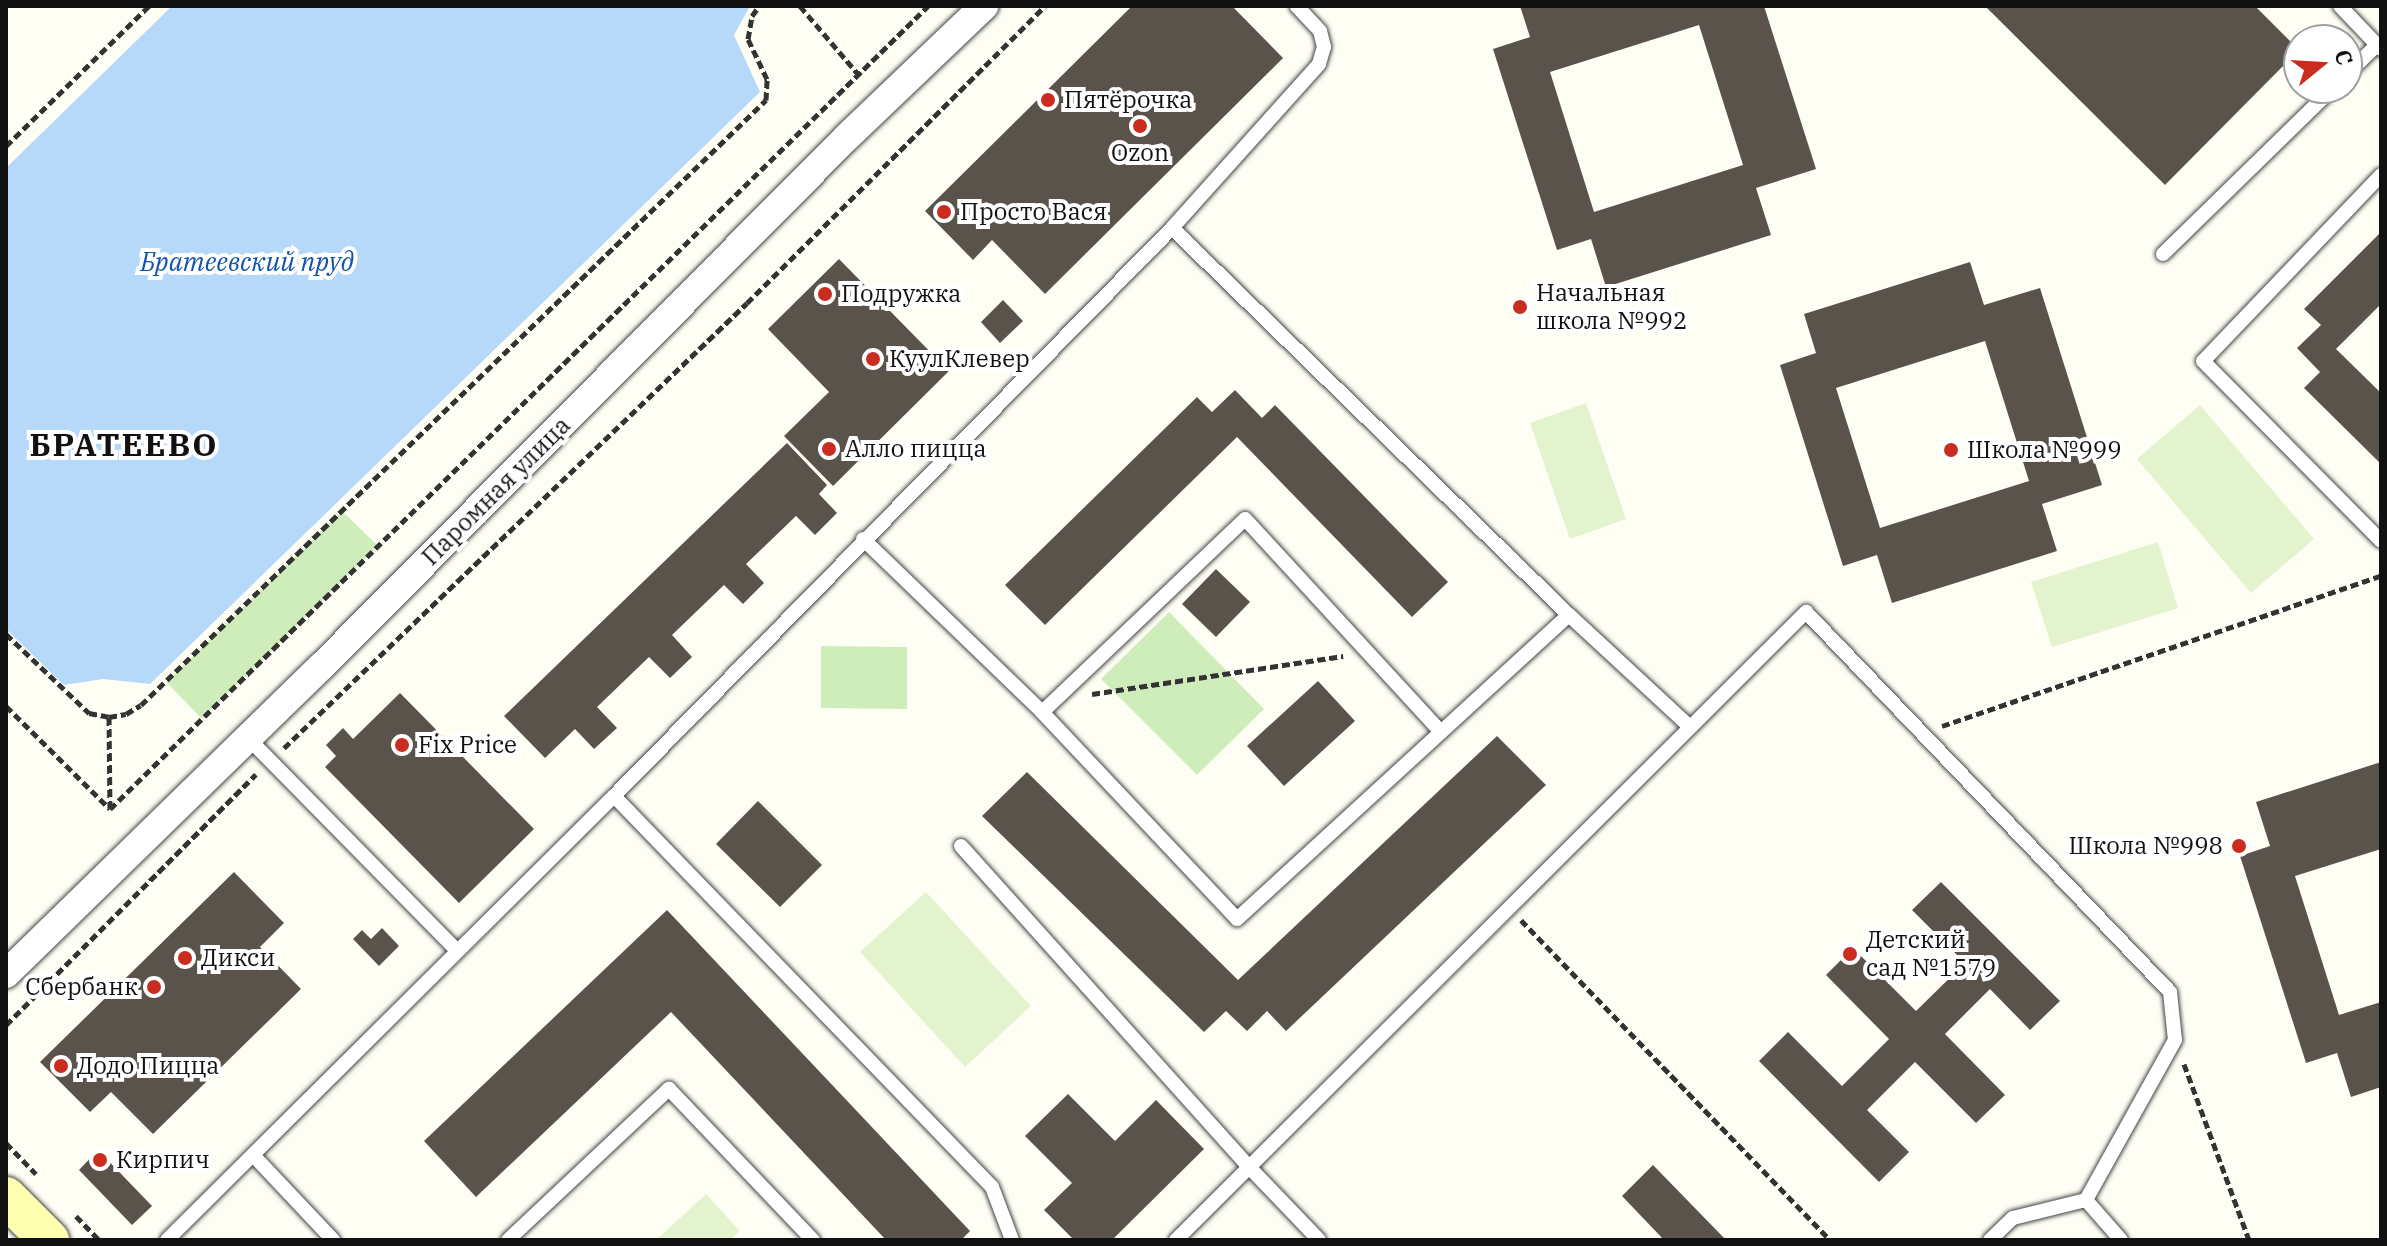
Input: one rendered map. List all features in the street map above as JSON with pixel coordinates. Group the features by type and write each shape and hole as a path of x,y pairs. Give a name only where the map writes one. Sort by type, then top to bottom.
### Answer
{"street":[{"name":"Паромная улица","path":"6,974 847,137 984,6"}],"lane":[{"path":"167,1240 614,796 863,539 1172,228 1319,64 1324,47 1320,31 1297,6"},
{"path":"2340,6 2379,47 2363,60"},
{"path":"2163,254 2317,104"},
{"path":"2381,175 2203,361 2381,541"},
{"path":"1172,228 1569,615 1690,727"},
{"path":"1042,712 1245,519 1441,732"},
{"path":"863,539 1042,712 1237,919 1569,615"},
{"path":"1176,1240 1806,612 2170,992 2175,1040 2086,1200 2013,1218 1990,1240"},
{"path":"247,737 457,951"},
{"path":"614,796 992,1187 1012,1240"},
{"path":"961,846 1249,1167 1319,1240"},
{"path":"508,1240 669,1089 813,1240"},
{"path":"253,1155 333,1240"},
{"path":"2086,1200 2121,1240"}],"path":[{"path":"6,146 149,6"},
{"path":"6,634 89,713 109,717 126,714 141,705 766,100 767,79 748,39 752,16 759,6"},
{"path":"800,6 858,74"},
{"path":"110,809 928,6"},
{"path":"6,1025 270,761 747,303 1045,6"},
{"path":"1922,733 2381,576"},
{"path":"1055,699 1368,652"},
{"path":"6,706 110,809"},
{"path":"109,717 110,809"},
{"path":"1509,908 1830,1240"},
{"path":"2175,1040 2249,1240"}],"green space":[{"path":"1586,403 1626,519 1570,539 1530,423"},
{"path":"2200,405 2314,539 2251,593 2137,459"},
{"path":"342,511 378,546 202,719 166,682"},
{"path":"2158,542 2178,608 2052,647 2031,582"},
{"path":"1169,612 1264,709 1197,775 1101,679"},
{"path":"821,646 907,647 907,709 821,708"},
{"path":"926,892 1031,1006 965,1067 860,952"},
{"path":"706,1194 740,1231 730,1240 656,1240"}],"water":[{"name":"Братеевский пруд","path":"172,6 750,6 734,35 760,92 150,684 103,679 64,685 6,629 6,168"}],"building":[{"path":"1132,6 1232,6 1283,58 1045,294 992,240 973,260 925,211"},
{"path":"1520,6 1764,6 1816,169 1756,188 1771,235 1606,287 1591,239 1557,250 1493,49 1530,37","holes":["1699,25 1743,165 1594,212 1550,72"]},
{"path":"1985,6 2255,6 2283,34 2283,66 2165,185"},
{"path":"2381,232 2381,304 2336,349 2381,393 2381,464 2304,388 2320,372 2297,348 2321,325 2304,309"},
{"path":"839,259 949,371 833,486 784,436 829,392 768,329"},
{"path":"1970,262 1984,305 2040,288 2102,485 2042,504 2057,551 1892,603 1877,555 1843,566 1780,365 1816,353 1804,314","holes":["1985,341 2029,481 1880,528 1836,388"]},
{"path":"1003,300 1023,321 1000,343 981,322"},
{"path":"1235,390 1262,418 1275,405 1448,582 1412,617 1237,437 1045,625 1005,585 1197,397 1212,412"},
{"path":"787,443 827,485 819,494 837,513 815,535 796,516 746,564 764,583 743,604 724,585 672,635 692,657 670,678 649,657 597,707 617,728 594,749 575,729 545,758 504,716"},
{"path":"1216,569 1250,602 1216,637 1182,604"},
{"path":"1318,681 1355,721 1284,786 1247,746"},
{"path":"400,693 534,829 459,903 325,767 336,756 326,745 343,728 353,739"},
{"path":"1497,736 1546,785 1286,1031 1267,1011 1247,1031 1226,1011 1204,1032 982,816 1027,772 1238,980"},
{"path":"2381,762 2381,849 2295,876 2339,1015 2381,1002 2381,1087 2351,1097 2337,1053 2306,1063 2240,856 2270,846 2256,802"},
{"path":"758,801 822,865 780,907 716,844"},
{"path":"234,872 284,923 260,947 301,989 153,1134 111,1092 90,1112 40,1062"},
{"path":"1941,882 2060,1001 2030,1030 1990,989 1945,1034 2005,1095 1976,1123 1915,1062 1867,1110 1909,1152 1879,1182 1759,1061 1788,1032 1842,1086 1889,1039 1826,975 1853,948 1916,1011 1965,963 1912,910"},
{"path":"667,910 970,1231 961,1240 886,1240 671,1012 476,1197 424,1141"},
{"path":"382,928 399,946 379,966 353,939 362,930 371,939"},
{"path":"1068,1094 1115,1141 1156,1100 1204,1149 1112,1240 1074,1240 1044,1210 1072,1183 1025,1136"},
{"path":"98,1150 152,1206 132,1225 79,1170"},
{"path":"1653,1165 1726,1240 1664,1240 1622,1196"}],"place":[{"name":"Пятёрочка","path":"1048,100"},
{"name":"Ozon","path":"1140,126"},
{"name":"Просто Вася","path":"944,212"},
{"name":"Подружка","path":"825,294"},
{"name":"Начальная школа №992","path":"1520,307"},
{"name":"КуулКлевер","path":"873,359"},
{"name":"Алло пицца","path":"829,449"},
{"name":"Школа №999","path":"1951,450"},
{"name":"Fix Price","path":"402,745"},
{"name":"Школа №998","path":"2239,846"},
{"name":"Детский сад №1579","path":"1850,954"},
{"name":"Дикси","path":"185,958"},
{"name":"Сбербанк","path":"154,987"},
{"name":"Додо Пицца","path":"61,1066"},
{"name":"Кирпич","path":"100,1160"}],"district":[{"name":"БРАТЕЕВО","path":"124,444"}]}
